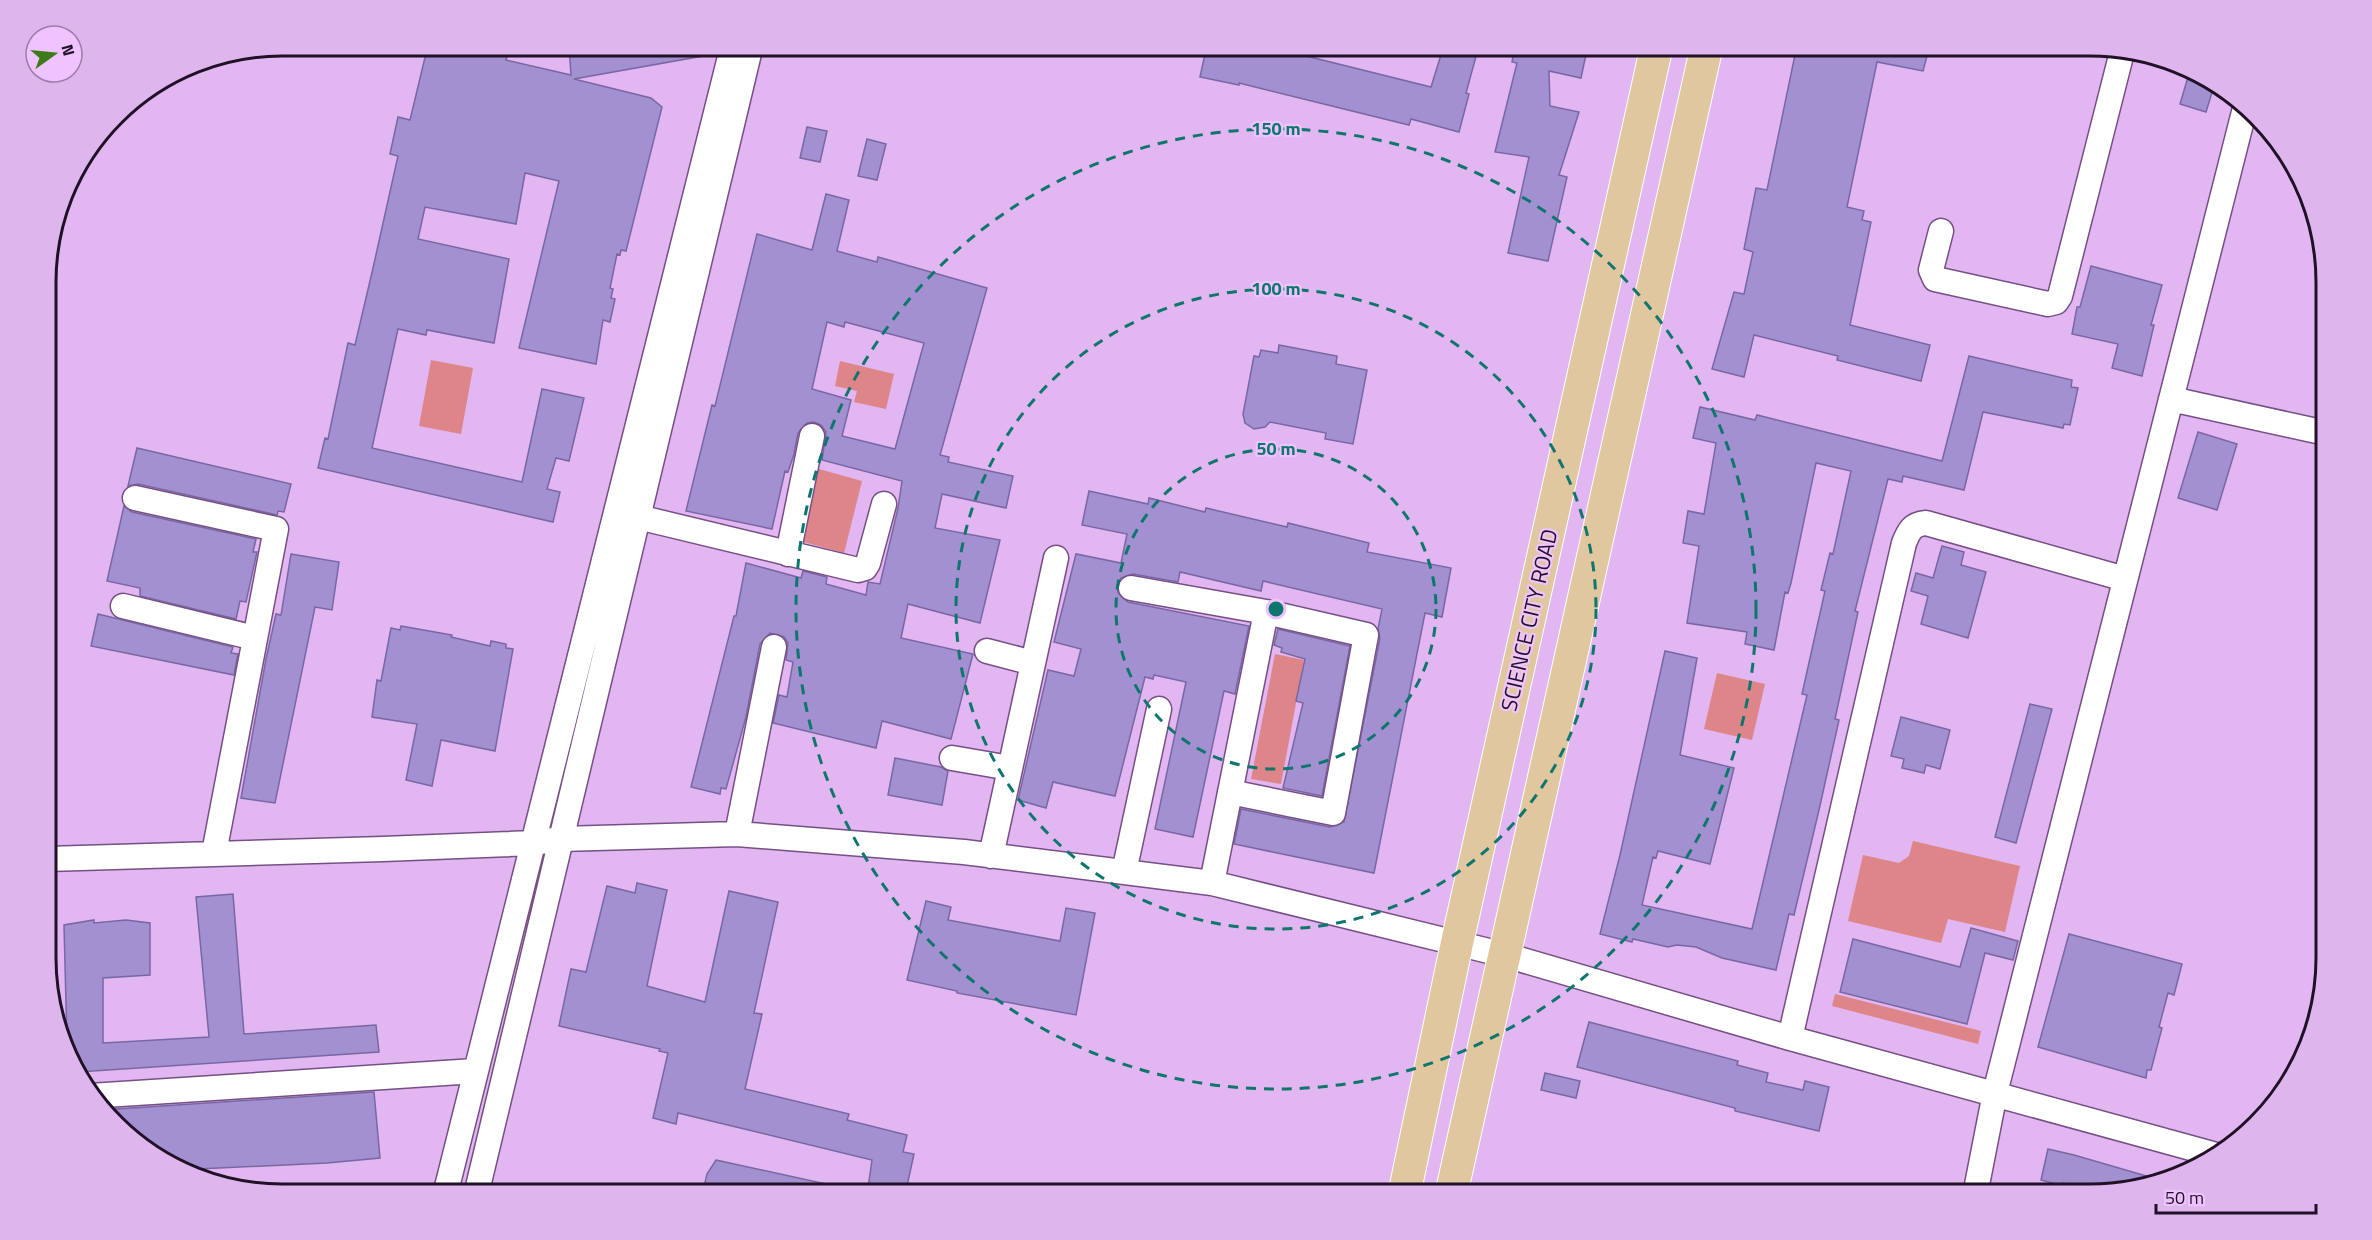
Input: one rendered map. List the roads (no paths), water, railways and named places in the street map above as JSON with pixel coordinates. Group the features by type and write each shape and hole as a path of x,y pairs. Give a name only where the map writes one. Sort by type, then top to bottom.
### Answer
{"main road":[{"name":"SCIENCE CITY ROAD","path":"1406,1184 1457,943 1655,56"},
{"path":"1453,1184 1705,56"}],"street":[{"path":"448,1184 730,56"},
{"path":"479,1184 749,56"},
{"path":"1941,231 1931,270 1935,279 2049,304 2056,302 2060,296 2121,57"},
{"path":"1977,1184 1995,1094 2243,115"},
{"path":"2171,399 2316,431"},
{"path":"788,554 812,436"},
{"path":"135,498 276,529 214,853"},
{"path":"638,516 858,570 865,568 884,504"},
{"path":"1790,1038 1904,543 1909,530 1918,524 1926,524 2125,579"},
{"path":"991,856 1056,558"},
{"path":"1131,588 1266,612 1366,635 1333,813 1230,792"},
{"path":"123,606 255,638"},
{"path":"1212,883 1266,612"},
{"path":"737,834 774,646"},
{"path":"987,651 1033,663"},
{"path":"1124,872 1159,709"},
{"path":"952,758 1010,768"},
{"path":"56,859 737,834 991,856 1212,883 1504,955 1790,1038 2207,1152"},
{"path":"102,1095 475,1071"}]}
